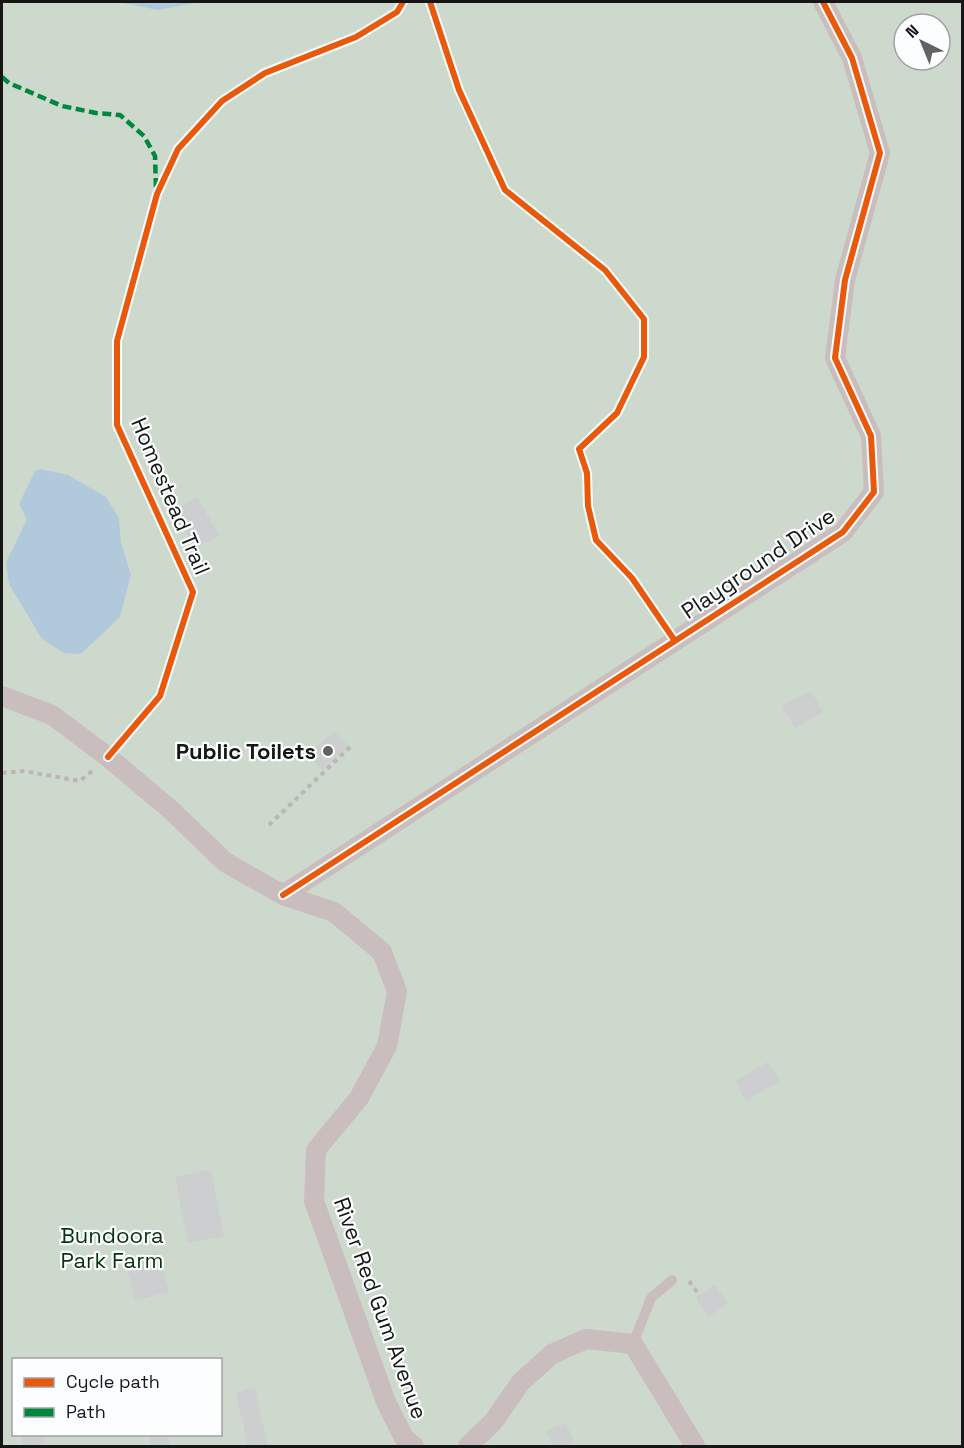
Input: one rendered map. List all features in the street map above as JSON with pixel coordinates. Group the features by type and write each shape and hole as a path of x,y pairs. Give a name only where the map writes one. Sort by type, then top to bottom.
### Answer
{"street":[{"name":"Playground Drive","path":"283,895 843,532 874,492 871,436 835,358 845,280 880,153 852,58 823,2"},
{"name":"River Red Gum Avenue","path":"2,696 52,715 108,756 171,810 225,862 283,895 334,912 382,952 397,990 387,1047 359,1098 316,1150 314,1201 386,1402 404,1438 414,1446"},
{"path":"468,1446 494,1422 520,1382 552,1354 586,1339 633,1344 694,1446"}],"lane":[{"path":"633,1344 651,1298 672,1280"}],"path":[{"path":"269,825 350,747"},
{"path":"2,773 24,771 80,781 108,756"},
{"path":"688,1281 700,1296"}],"green space":[{"name":"Bundoora Park Farm","path":"2,2 962,2 962,1446 2,1446"}],"water":[{"path":"119,2 201,2 158,10"},
{"path":"40,469 68,475 106,497 119,518 121,543 131,575 120,617 82,653 64,653 42,639 9,584 6,563 27,519 19,504 35,471"}],"building":[{"path":"197,497 219,535 195,549 173,511"},
{"path":"811,691 823,712 795,728 782,706"},
{"name":"Public Toilets","path":"334,731 349,746 323,770 308,755"},
{"path":"768,1062 780,1081 746,1101 735,1081"},
{"path":"211,1170 224,1236 188,1243 175,1177"},
{"path":"159,1251 169,1292 135,1300 125,1260"},
{"path":"715,1285 728,1303 709,1317 696,1299"},
{"path":"255,1388 268,1446 248,1446 236,1393"},
{"path":"566,1423 574,1442 563,1446 553,1446 546,1431"},
{"path":"43,1436 45,1444 24,1446 21,1437"},
{"path":"150,1436 168,1436 170,1446 152,1446"}],"marked path":[{"path":"2,77 9,83 62,106 120,115 144,136 155,156 156,188"}],"cycle path":[{"name":"Homestead Trail","path":"108,757 160,696 193,592 117,425 117,341 157,194 178,149 222,101 265,73 356,37 397,12 403,2"},
{"path":"430,2 459,90 505,190 605,270 644,319 644,357 617,413 579,449 587,473 588,506 596,540 632,578 675,641"},
{"path":"283,895 843,532 874,492 871,436 835,358 845,280 880,153 852,58 823,2"}],"place":[{"name":"Public Toilets","path":"328,751"}]}
